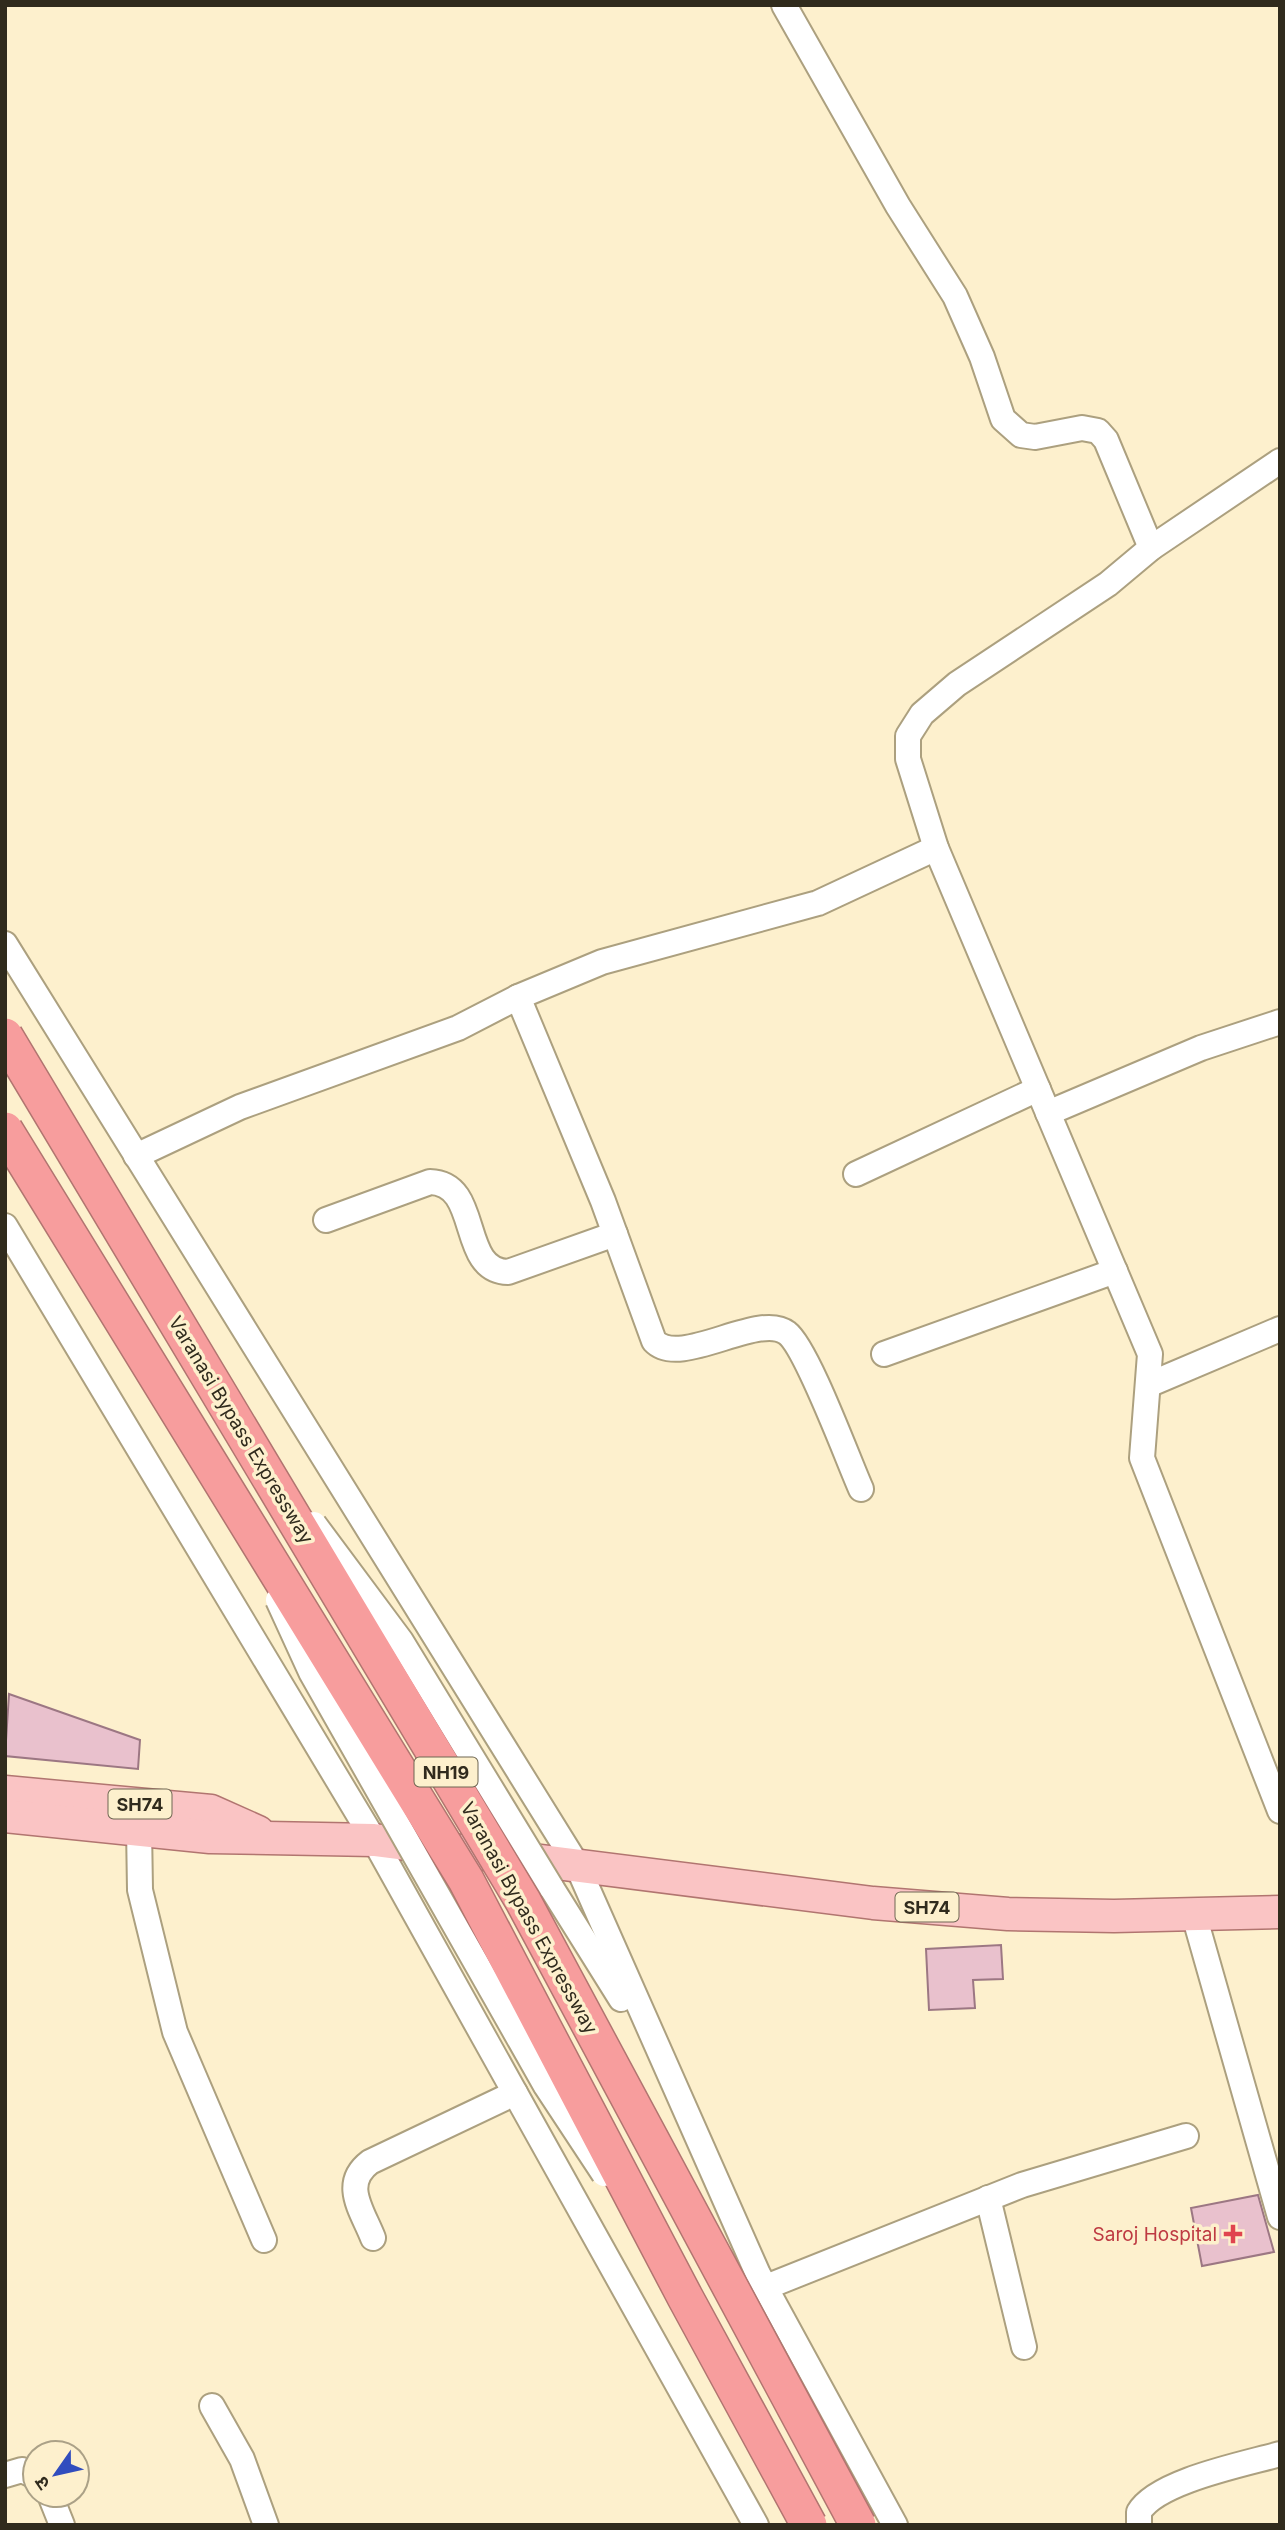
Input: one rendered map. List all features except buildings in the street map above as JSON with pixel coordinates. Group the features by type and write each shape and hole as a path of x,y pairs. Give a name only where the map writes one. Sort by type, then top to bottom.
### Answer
{"highway":[{"name":"Varanasi Bypass Expressway","path":"5,1036 523,1901 858,2525"},
{"name":"Varanasi Bypass Expressway","path":"5,1130 466,1880 685,2297 809,2525"}],"main road":[{"name":"SH74","path":"5,1793 211,1811 269,1836"},
{"name":"SH74","path":"5,1816 210,1837 374,1840 873,1903 995,1913 1194,1915 1280,1912"}],"street":[{"path":"784,5 898,206 955,296 982,357 1003,419 1021,435 1035,437 1082,428 1098,431 1106,440 1151,548"},
{"path":"1280,461 1151,548 1108,584 957,684 922,714 908,736 908,759 936,848 1150,1354 1142,1458 1280,1811"},
{"path":"136,1156 240,1107 458,1028 518,997 602,962 818,903 936,848"},
{"path":"5,944 577,1865 676,2094 766,2287 895,2525"},
{"path":"518,997 615,1234 643,1316 660,1347 678,1350 776,1328 787,1332 803,1356 861,1489"},
{"path":"1048,1113 1201,1048 1280,1022"},
{"path":"856,1174 1038,1090"},
{"path":"326,1220 430,1182 442,1182 454,1191 464,1209 483,1260 499,1271 508,1272 615,1234"},
{"path":"5,1226 374,1840 756,2525"},
{"path":"884,1354 1115,1272"},
{"path":"1148,1385 1280,1329"},
{"path":"234,1417 401,1641 616,1991 676,2094"},
{"path":"139,1828 139,1890 175,2032 264,2240"},
{"path":"1194,1915 1280,2217"},
{"path":"373,2238 354,2189 360,2170 370,2162 515,2093"},
{"path":"766,2287 988,2197 1185,2136"},
{"path":"988,2197 1024,2347"},
{"path":"212,2406 242,2459 258,2522"},
{"path":"1139,2525 1139,2512 1153,2496 1206,2475 1280,2454"}],"place":[{"name":"Saroj Hospital","path":"1233,2234"}]}
